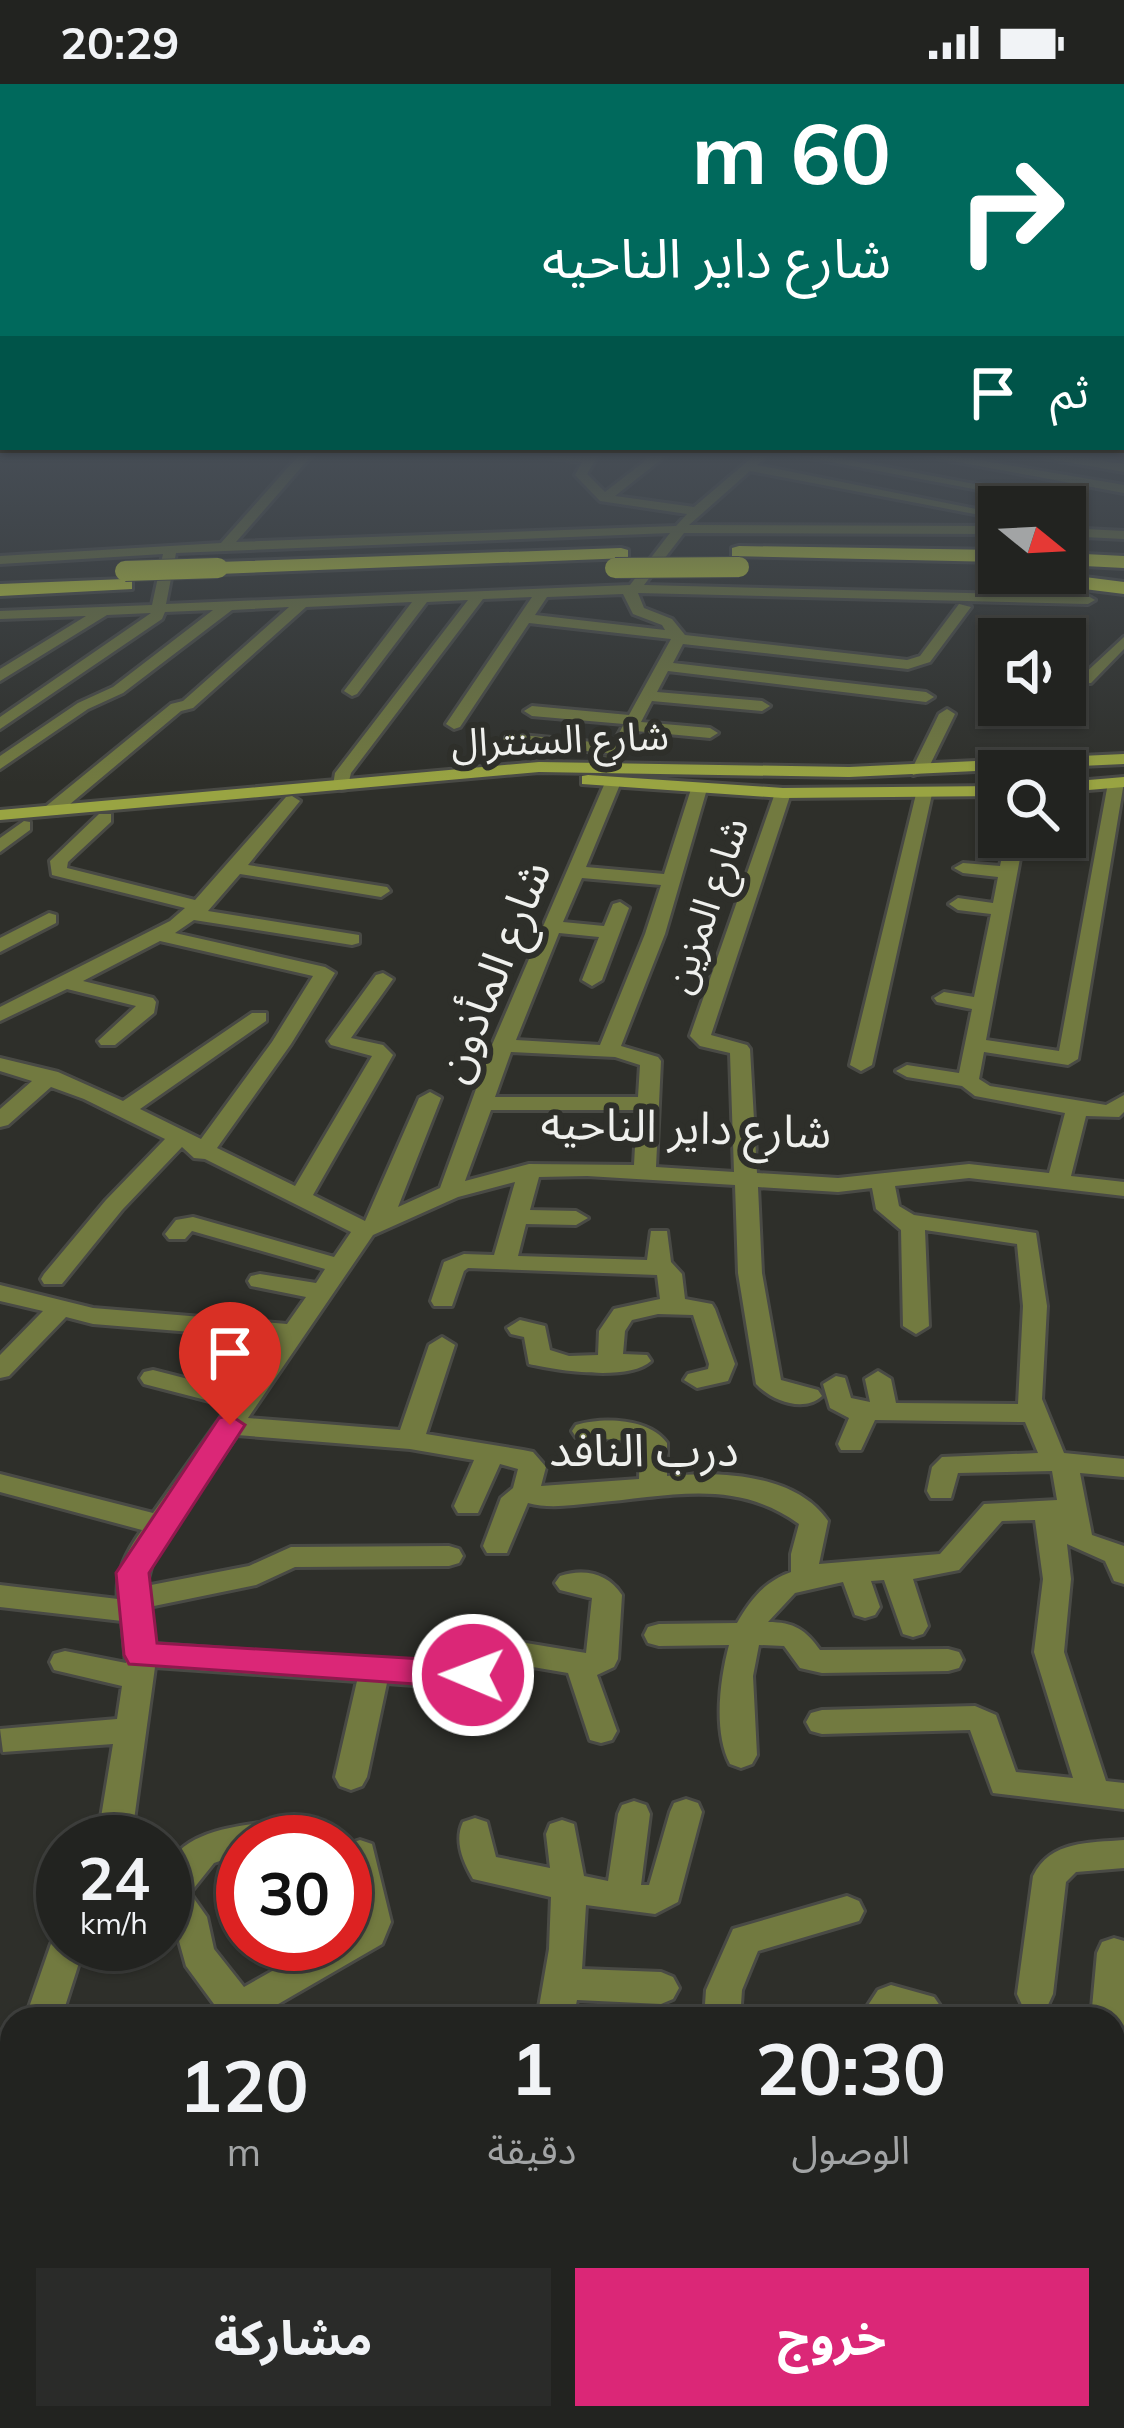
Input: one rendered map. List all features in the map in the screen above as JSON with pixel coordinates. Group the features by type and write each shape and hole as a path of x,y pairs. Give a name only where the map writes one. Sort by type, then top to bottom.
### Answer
{"highway":[{"path":"0,576 125,578 549,563"},
{"path":"853,563 978,568"},
{"path":"0,590 125,578"},
{"path":"1086,579 1124,582"},
{"path":"1088,600 1124,602"}],"street":[{"path":"0,724 152,620 168,563"},
{"path":"653,563 634,589 633,605 667,622 678,637"},
{"path":"0,615 634,589 1088,600"},
{"path":"454,724 543,592"},
{"path":"341,785 343,773 478,595"},
{"path":"352,691 423,597"},
{"path":"51,811 176,707 188,706 303,602"},
{"path":"0,764 83,706 118,690 229,605"},
{"path":"525,618 908,665 925,659 964,607"},
{"path":"0,676 104,610"},
{"path":"0,634 33,614"},
{"name":"شارع المأذون","path":"451,1192 502,1045 614,765 678,637"},
{"path":"1086,680 1124,641"},
{"path":"664,666 926,697"},
{"path":"648,696 762,706"},
{"path":"532,711 710,733"},
{"path":"919,770 947,714"},
{"path":"512,739 614,765"},
{"name":"شارع السنترال","path":"0,828 502,782 614,765 919,770 1124,759"},
{"name":"شارع السنترال","path":"614,765 699,789 978,792"},
{"name":"شارع السنترال","path":"0,815 341,785 583,772"},
{"path":"975,1044 1068,1059 1120,783 1086,785"},
{"path":"611,1052 699,789"},
{"name":"شارع المزين","path":"745,1176 740,1049 702,1040 783,793"},
{"path":"861,1064 924,794"},
{"path":"0,1015 161,936 197,910 292,801"},
{"path":"105,818 59,861 58,872 197,910 352,940"},
{"path":"0,847 24,826"},
{"path":"968,1081 1011,858"},
{"path":"236,868 381,892"},
{"path":"963,868 1008,872"},
{"path":"575,872 672,880"},
{"path":"958,904 1001,910"},
{"path":"592,980 620,908"},
{"path":"0,946 49,919"},
{"path":"553,927 610,932"},
{"path":"161,936 320,970 325,976 202,1153"},
{"path":"299,1199 383,1055 376,1049 338,1041 383,979"},
{"path":"69,983 146,1002 147,1009 108,1041"},
{"path":"944,998 983,1005"},
{"path":"124,1110 260,1017"},
{"path":"502,1045 611,1052 651,1061 645,1169"},
{"path":"0,1064 50,1077 299,1199 372,1226"},
{"path":"908,1071 1077,1109 1112,1112 1124,1101"},
{"path":"0,1120 50,1077"},
{"path":"118,1815 139,1666 132,1573 160,1525 372,1226 430,1098"},
{"path":"482,1103 650,1104"},
{"path":"1058,1178 1077,1109"},
{"path":"53,1279 177,1139"},
{"name":"شارع داير الناحيه","path":"372,1226 451,1192 529,1171 645,1169 807,1184 969,1171 1124,1189"},
{"path":"503,1265 529,1171"},
{"path":"745,1176 751,1273 769,1384 791,1395 809,1396"},
{"path":"882,1179 888,1209 913,1230 916,1326"},
{"path":"517,1217 576,1218"},
{"path":"822,1723 975,1718 985,1724 1004,1784 1109,1794 1049,1652 1058,1579 1059,1462 1032,1413 1028,1386 1034,1273 1028,1238 901,1217 861,1219"},
{"path":"177,1234 184,1225 194,1224 340,1266"},
{"path":"659,1236 659,1267"},
{"path":"443,1301 455,1264 659,1267 670,1274 675,1306"},
{"path":"260,1281 322,1292"},
{"path":"0,1293 60,1309 294,1332"},
{"path":"520,1328 536,1332 538,1358 558,1359 562,1365 625,1361 609,1333 619,1316 646,1306 703,1309 722,1364 719,1375 697,1380"},
{"path":"2,1367 60,1309"},
{"path":"410,1440 442,1345"},
{"name":"درب النافد","path":"153,1378 238,1413 530,1462 528,1492 559,1497 731,1485 787,1502 814,1521 805,1554 805,1577"},
{"path":"851,1444 875,1413 878,1379"},
{"path":"836,1384 839,1402 875,1413 1032,1413"},
{"path":"585,1431 634,1432 650,1438 654,1444 653,1489"},
{"path":"468,1506 491,1454"},
{"path":"941,1491 946,1467 952,1464 1059,1462 1124,1468"},
{"path":"0,1483 160,1525"},
{"path":"496,1546 515,1498 528,1492"},
{"path":"741,1755 733,1706 737,1661 766,1606 805,1577 949,1563 994,1511 1059,1510"},
{"path":"1059,1510 1081,1545 1117,1554 1124,1574"},
{"path":"0,1596 134,1605 256,1575 291,1557 449,1556"},
{"path":"895,1568 913,1627"},
{"path":"854,1571 865,1606"},
{"path":"570,1582 598,1585 607,1595 603,1659 582,1669 601,1731"},
{"path":"659,1635 789,1634 800,1642 804,1655 822,1662 948,1660"},
{"path":"65,1662 469,1678 477,1672 477,1653 484,1647 587,1665"},
{"path":"351,1777 374,1672"},
{"path":"4,1740 130,1730"},
{"path":"475,1832 478,1859 485,1869 622,1898 655,1900 665,1892 686,1812"},
{"path":"622,1898 634,1814"},
{"path":"562,1834 571,1888 571,1950 559,2002 661,1988"},
{"path":"1035,1994 1050,1876 1068,1859 1124,1854"},
{"path":"723,2007 724,1990 745,1940 847,1911"},
{"path":"192,1926 198,1955 237,2007"},
{"path":"1109,2007 1114,1953"},
{"path":"47,2007 59,1971"},
{"path":"253,2007 310,1971"},
{"path":"886,2007 891,2001 918,2007"}],"route":[{"path":"230,1425 140,1554 132,1573 142,1655 473,1675"}]}
